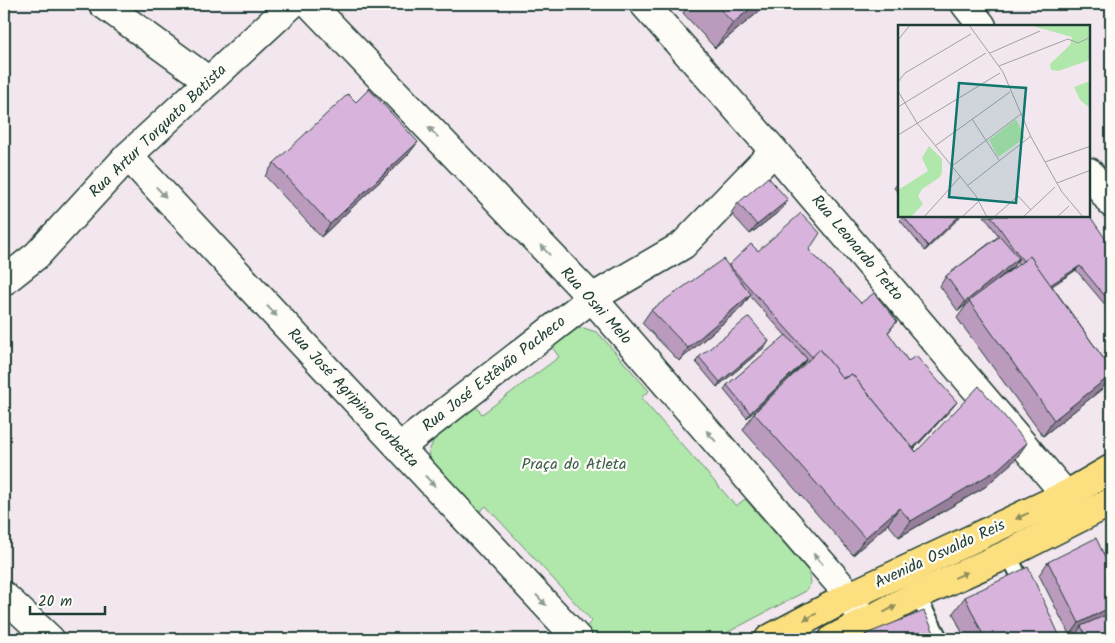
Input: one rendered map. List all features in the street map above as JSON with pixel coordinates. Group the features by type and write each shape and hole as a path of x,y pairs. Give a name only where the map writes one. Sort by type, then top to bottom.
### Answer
{"main road":[{"name":"Avenida Osvaldo Reis","path":"770,639 850,596 1066,495 1111,469"},
{"name":"Avenida Osvaldo Reis","path":"833,639 917,595 1008,554 1111,502"}],"street":[{"path":"103,4 209,81"},
{"name":"Rua Artur Torquato Batista","path":"4,281 37,255 128,156 292,4"},
{"name":"Rua Osni Melo","path":"310,4 592,298 850,596 864,623"},
{"name":"Rua Leonardo Tetto","path":"644,4 774,150 1066,495"},
{"path":"965,4 981,25"},
{"name":"Rua José Estêvão Pacheco","path":"399,448 592,298 682,245 774,150"},
{"name":"Rua José Agripino Corbetta","path":"128,156 578,639"},
{"path":"1090,173 1111,203"},
{"path":"4,596 50,639"}],"lane":[{"path":"1008,554 1033,605"},
{"path":"917,595 940,639"}],"green space":[{"name":"Praça do Atleta","path":"584,328 601,336 649,391 641,398 736,506 745,499 809,572 811,583 806,591 715,639 593,639 584,629 592,621 486,506 477,514 432,465 429,452 435,436 475,405 482,414 559,357 552,347 577,329"}],"building":[{"path":"715,4 756,4 733,23"},
{"path":"369,89 418,142 330,224 274,163 348,94 356,102"},
{"path":"768,177 788,200 757,225 738,203"},
{"path":"801,213 820,233 809,250 861,303 874,293 897,321 888,332 908,361 916,356 957,402 913,448 852,374 842,378 820,349 812,357 729,265 751,244 758,251"},
{"path":"1090,216 1111,247 1111,301 1080,266 1050,285 1030,256 1023,261 992,218 1090,218"},
{"path":"905,218 957,218 928,246"},
{"path":"1000,236 1019,258 965,302 946,276"},
{"path":"1030,256 1111,369 1111,375 1054,420 969,301"},
{"path":"723,259 751,294 688,348 651,310"},
{"path":"749,317 769,341 720,382 699,357"},
{"path":"786,335 807,359 750,413 727,385"},
{"path":"820,349 843,379 852,374 916,452 979,386 1027,443 997,470 911,521 899,508 865,538 754,413"},
{"path":"1096,538 1111,570 1111,607 1079,623 1048,562"},
{"path":"1028,567 1061,639 985,639 965,597"},
{"path":"924,611 937,639 868,639 866,634"},
{"path":"1111,613 1111,639 1087,639 1081,626"}]}
